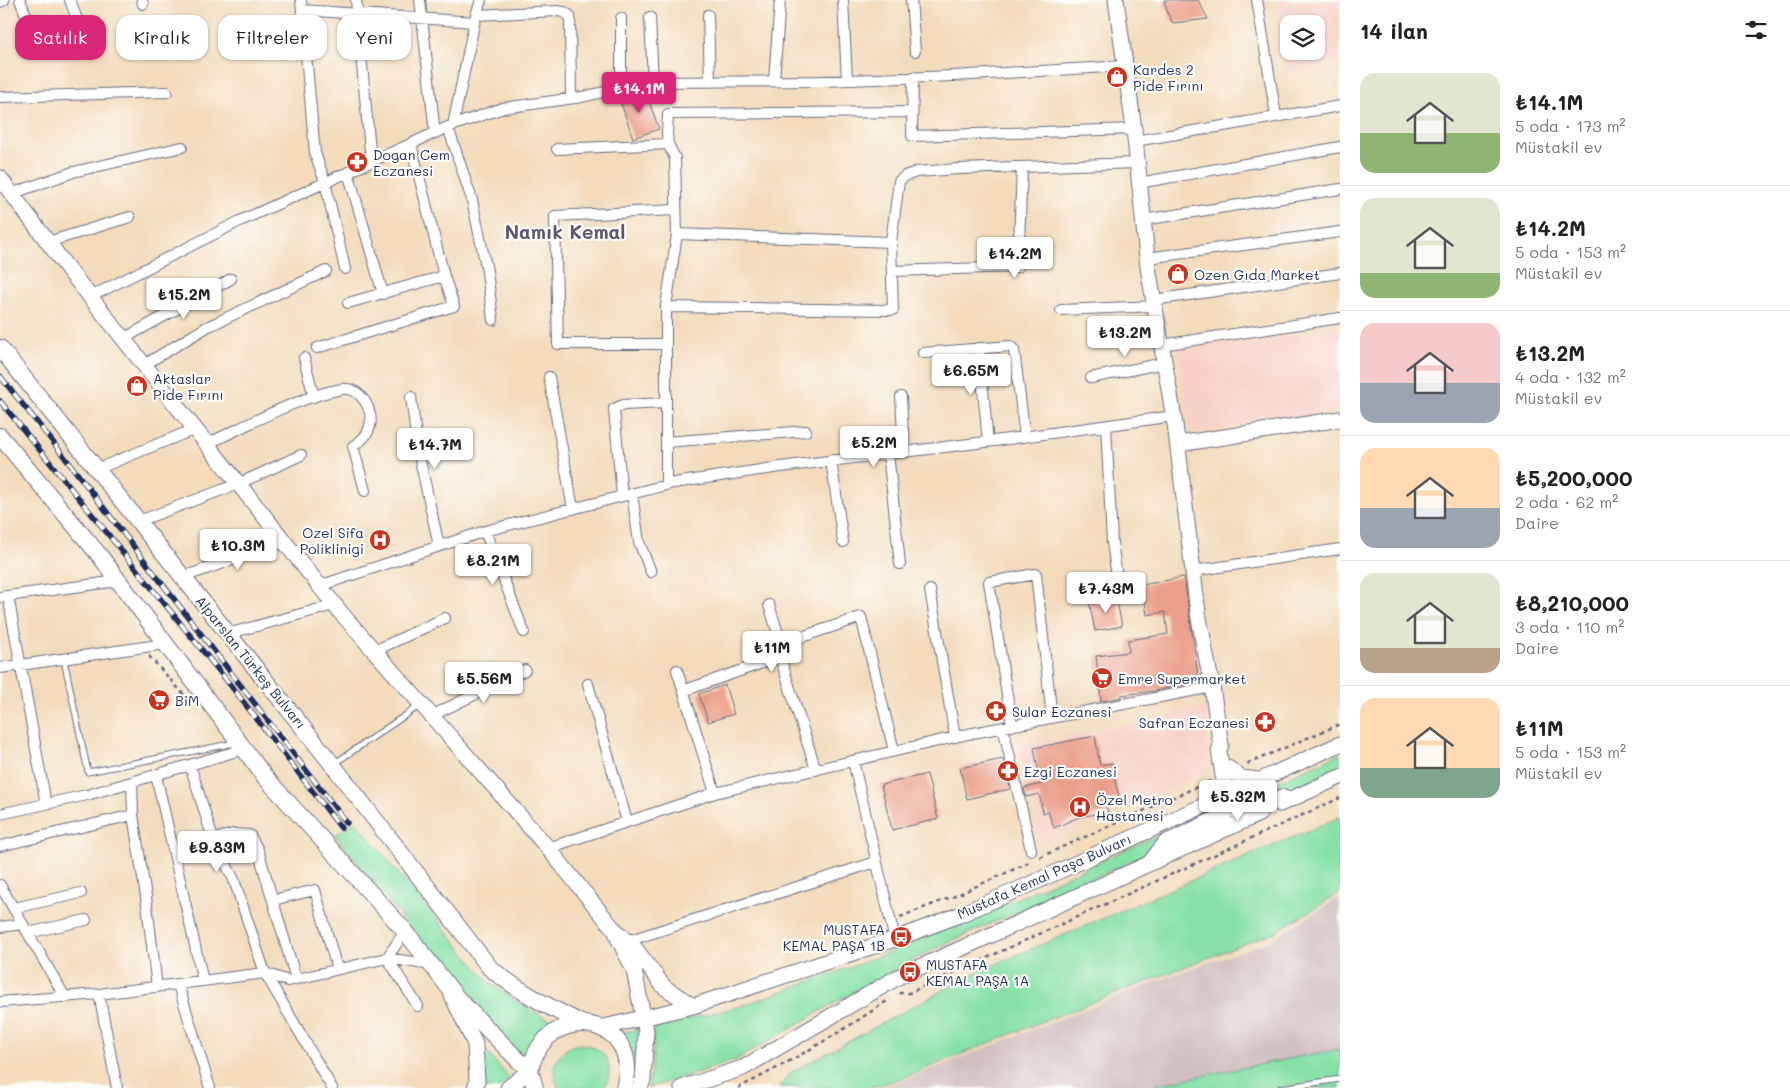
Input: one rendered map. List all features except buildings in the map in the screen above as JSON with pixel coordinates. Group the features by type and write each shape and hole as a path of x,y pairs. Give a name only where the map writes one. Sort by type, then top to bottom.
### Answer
{"main road":[{"name":"Alparslan Türkeş Bulvarı","path":"0,348 332,764 479,956 508,983 581,1023 600,1028"},
{"path":"0,436 100,556 265,776 405,931 448,988 519,1062 530,1070"},
{"path":"535,1088 530,1070 531,1064 541,1045 552,1033 566,1026 581,1023"},
{"path":"600,1028 608,1032 621,1045 626,1060 627,1084"}],"street":[{"path":"0,2 4,0"},
{"path":"20,0 26,15"},
{"path":"70,0 75,15"},
{"path":"346,269 325,182 314,153 302,5 358,15 356,0"},
{"path":"420,0 435,133"},
{"path":"481,0 450,126 472,200 487,271 493,320"},
{"path":"774,81 780,0"},
{"path":"843,0 847,80"},
{"path":"911,0 915,50"},
{"path":"1116,0 1134,135 1147,258 1174,416 1198,613 1221,745 1225,750 1225,771 1230,798 1240,812 1253,810 1280,797 1289,800"},
{"path":"1257,0 1276,116"},
{"path":"411,17 475,19 557,11 564,12 570,16 571,98"},
{"path":"708,15 710,82"},
{"path":"650,17 653,82"},
{"path":"621,18 621,88"},
{"path":"362,60 371,161"},
{"path":"90,297 240,221 371,161 450,126 504,108 571,98 653,82 847,80 1125,66"},
{"path":"913,77 912,136 1134,135 1340,106"},
{"path":"0,97 167,92"},
{"path":"666,485 666,307 677,234 675,158 668,144 668,114 912,112"},
{"path":"317,348 454,306 444,276 410,144"},
{"path":"557,149 668,144"},
{"path":"11,194 74,172 182,147"},
{"path":"1139,183 1340,147"},
{"path":"666,307 893,310 891,242 899,181 905,176 916,172 1137,164"},
{"path":"892,271 1018,267 1022,167"},
{"path":"348,172 383,294"},
{"path":"0,178 90,297 334,605 548,848 624,942 634,970 646,1031 643,1080 640,1088"},
{"path":"1143,220 1340,189"},
{"path":"666,344 558,344 555,216 676,210"},
{"path":"48,242 130,217"},
{"path":"1147,258 1340,232"},
{"path":"677,234 891,242"},
{"path":"144,365 207,327 326,271"},
{"path":"1061,310 1154,303 1340,272"},
{"path":"348,303 444,276"},
{"path":"124,339 231,279"},
{"path":"1161,345 1340,318"},
{"path":"923,352 1010,346 1014,350 1025,436"},
{"path":"979,348 988,442"},
{"path":"304,358 314,397"},
{"path":"1091,378 1164,363"},
{"path":"549,377 573,509"},
{"path":"206,444 293,404 345,389 358,393 363,398 370,418 370,426 361,441 353,446 365,491"},
{"path":"410,397 418,451 439,546"},
{"path":"900,397 904,452"},
{"path":"651,572 639,542 627,495 614,410 623,406 666,403"},
{"path":"319,586 485,531 666,485 770,468 988,442 1174,416"},
{"path":"1178,444 1340,419"},
{"path":"1106,426 1112,542 1116,570"},
{"path":"97,469 195,429"},
{"path":"666,442 806,431"},
{"path":"888,454 900,564"},
{"path":"139,520 238,484 301,455"},
{"path":"831,460 843,542"},
{"path":"485,531 524,632"},
{"path":"183,577 284,542"},
{"path":"1193,571 1340,549"},
{"path":"1031,850 1008,726 989,582 1036,574 1052,718"},
{"path":"46,804 21,666 4,596 118,581"},
{"path":"930,590 954,737"},
{"path":"227,634 334,605"},
{"path":"683,691 785,655 769,605"},
{"path":"374,651 445,618"},
{"path":"781,644 861,618 894,751"},
{"path":"0,668 165,644"},
{"path":"780,657 816,770"},
{"path":"431,716 525,670"},
{"path":"677,670 715,793"},
{"path":"588,684 627,822"},
{"path":"548,848 715,793 954,737 1212,687"},
{"name":"Mustafa Kemal Paşa Bulvarı","path":"600,1028 692,1006 890,942 959,915 1206,804 1230,798 1259,780 1340,744"},
{"path":"0,814 87,795 190,765 242,745"},
{"path":"852,761 890,921 890,942"},
{"path":"190,765 213,839 234,880 265,973 332,1088"},
{"path":"1225,771 1241,778 1259,780"},
{"path":"1206,804 1225,771"},
{"path":"156,775 203,981"},
{"path":"682,1088 737,1070 798,1037 898,977 1340,777"},
{"path":"132,782 133,815 146,897 157,987"},
{"path":"1150,863 1165,843 1220,817 1230,798"},
{"path":"0,846 133,815"},
{"path":"213,839 233,834 250,835 258,850 296,979"},
{"path":"624,942 876,862"},
{"path":"0,885 66,997"},
{"path":"273,900 314,890 337,969"},
{"path":"14,908 80,893"},
{"path":"0,927 26,928 86,920"},
{"path":"387,958 405,931"},
{"path":"624,942 634,947 664,987 692,1006"},
{"path":"387,958 418,1006"},
{"path":"0,1002 99,994 265,973 288,981 387,958 432,965"},
{"path":"178,984 210,1088"},
{"path":"448,988 475,1044 477,1081 475,1088"},
{"path":"99,994 117,1088"},
{"path":"508,1088 530,1070"},
{"path":"716,1088 737,1070"}],"lane":[{"path":"64,660 88,772 242,745"},
{"path":"332,764 421,704"},
{"path":"1281,1088 1340,1079"}],"path":[{"path":"890,921 957,895 1225,771 1340,724"},
{"path":"738,1088 773,1071 856,1022 900,992 909,993 1340,798"}],"shaded area":[{"path":"1276,0 1340,0 1340,60 1286,72 1284,60 1325,60 1325,15 1280,15 1280,29"},
{"path":"1340,327 1340,411 1191,433 1178,349"},
{"name":"Özel Metro Hastanesi","path":"1208,707 1207,772 1043,843 1019,747"},
{"path":"1340,897 1340,1051 1141,1088 879,1088 1181,972 1268,942"}],"green space":[{"path":"1340,754 1340,767 1248,808 1242,797"},
{"path":"1216,809 1219,814 1168,838 1145,855 938,947 871,982 734,1061 648,1088 653,1058 653,1028 741,1006 862,963 1005,904"},
{"path":"1340,817 1340,893 1275,932 1036,1024 900,1079 868,1088 780,1087 790,1073 975,973"},
{"path":"355,821 487,980 519,1003 554,1022 521,1057 450,975 335,835"},
{"path":"640,1029 639,1071 631,1047 619,1033"},
{"path":"479,1043 509,1078 499,1088 481,1088"},
{"path":"580,1044 596,1049 606,1058 609,1072 604,1088 559,1088 554,1073 557,1060 566,1050"},
{"path":"1340,1049 1340,1088 1139,1088"}],"railway":[{"path":"0,376 347,823"},
{"path":"0,401 228,682 341,828"}],"place":[{"name":"Kardes 2 Pide Fırını","path":"1117,77"},
{"name":"Dogan Cem Eczanesi","path":"357,162"},
{"name":"Ozen Gıda Market","path":"1178,274"},
{"name":"Aktaslar Pide Fırını","path":"137,386"},
{"name":"Ozel Sifa Poliklinigi","path":"380,540"},
{"name":"Emre Supermarket","path":"1102,678"},
{"name":"BiM","path":"159,700"},
{"name":"Sular Eczanesi","path":"996,711"},
{"name":"Safran Eczanesi","path":"1265,722"},
{"name":"Ezgi Eczanesi","path":"1008,771"},
{"name":"Özel Metro Hastanesi","path":"1080,807"},
{"name":"MUSTAFA KEMAL PAŞA 1B","path":"901,937"},
{"name":"MUSTAFA KEMAL PAŞA 1A","path":"910,972"}],"district":[{"name":"Namık Kemal","path":"565,231"}]}
